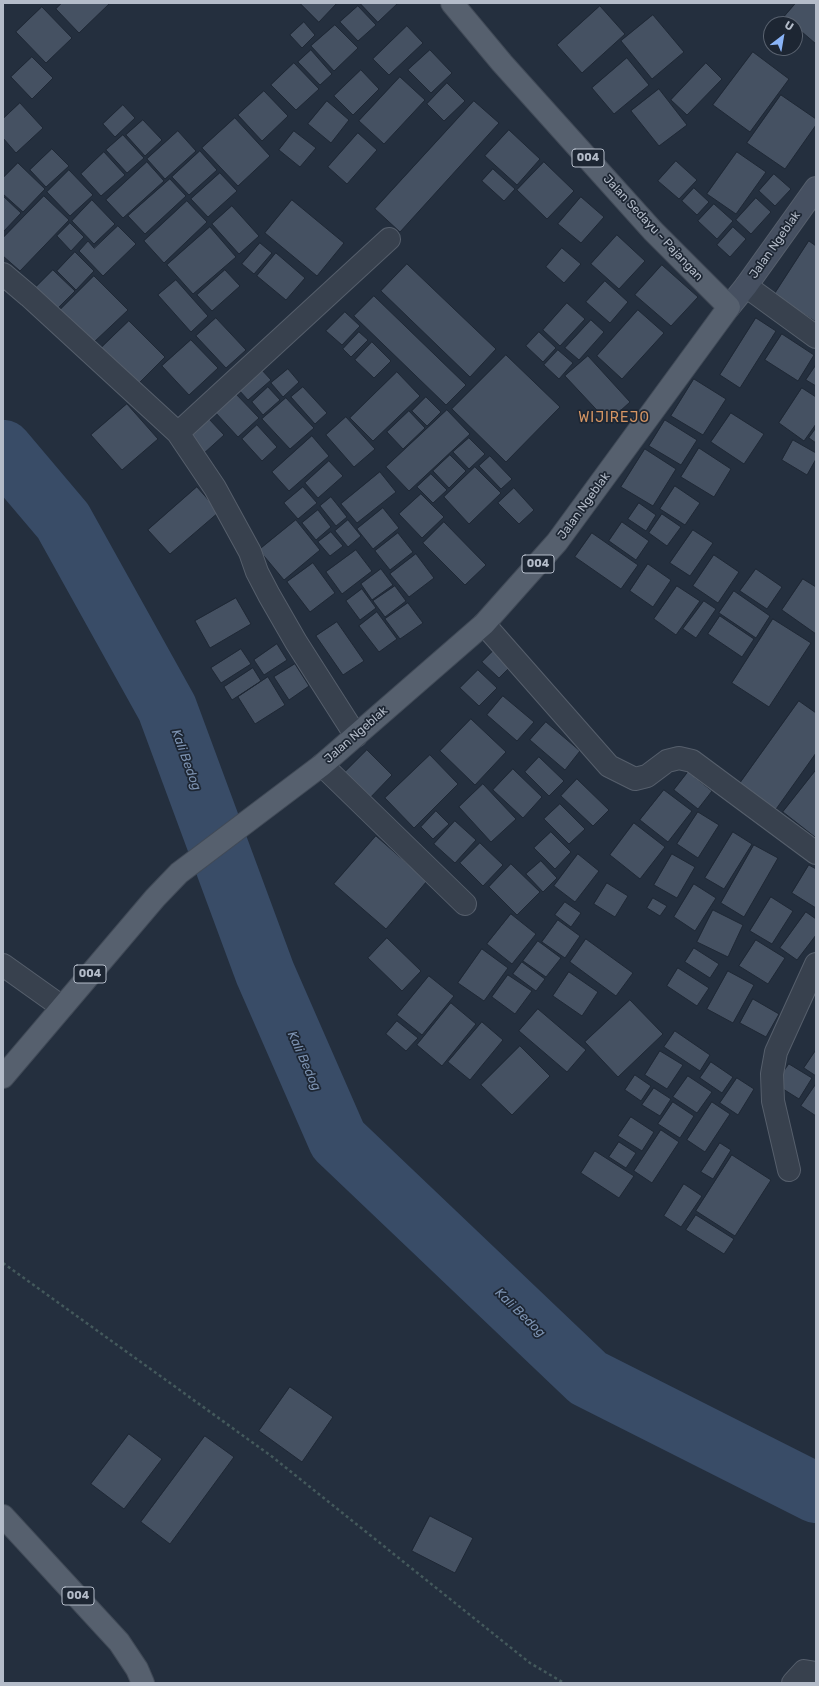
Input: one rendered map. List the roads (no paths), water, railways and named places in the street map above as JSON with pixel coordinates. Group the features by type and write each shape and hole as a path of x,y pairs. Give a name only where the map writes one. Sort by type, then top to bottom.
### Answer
{"main road":[{"name":"Jalan Sedayu - Pajangan","path":"452,3 502,63 653,231 729,307"},
{"name":"Jalan Ngeblak","path":"62,1007 179,873 322,765 484,624 557,542 729,307 746,286 816,188"},
{"name":"004","path":"3,1077 62,1007"},
{"name":"004","path":"3,1516 119,1642 137,1669 143,1683"}],"street":[{"path":"178,433 389,239"},
{"path":"3,274 29,296 178,433 215,488 250,552 257,572 269,595 296,642 356,736"},
{"path":"746,286 816,337"},
{"path":"484,624 609,766 635,778 647,776 667,761 679,758 692,761 816,853"},
{"path":"322,765 465,904"},
{"path":"789,1170 773,1101 772,1074 776,1052 816,964"},
{"path":"3,965 62,1007"},
{"path":"793,1683 804,1670 816,1673"}],"waterway":[{"name":"Kali Bedog","path":"3,450 63,521 167,708 265,973 338,1140 588,1378 816,1493"}],"district":[{"name":"WIJIREJO","path":"614,418"}]}
